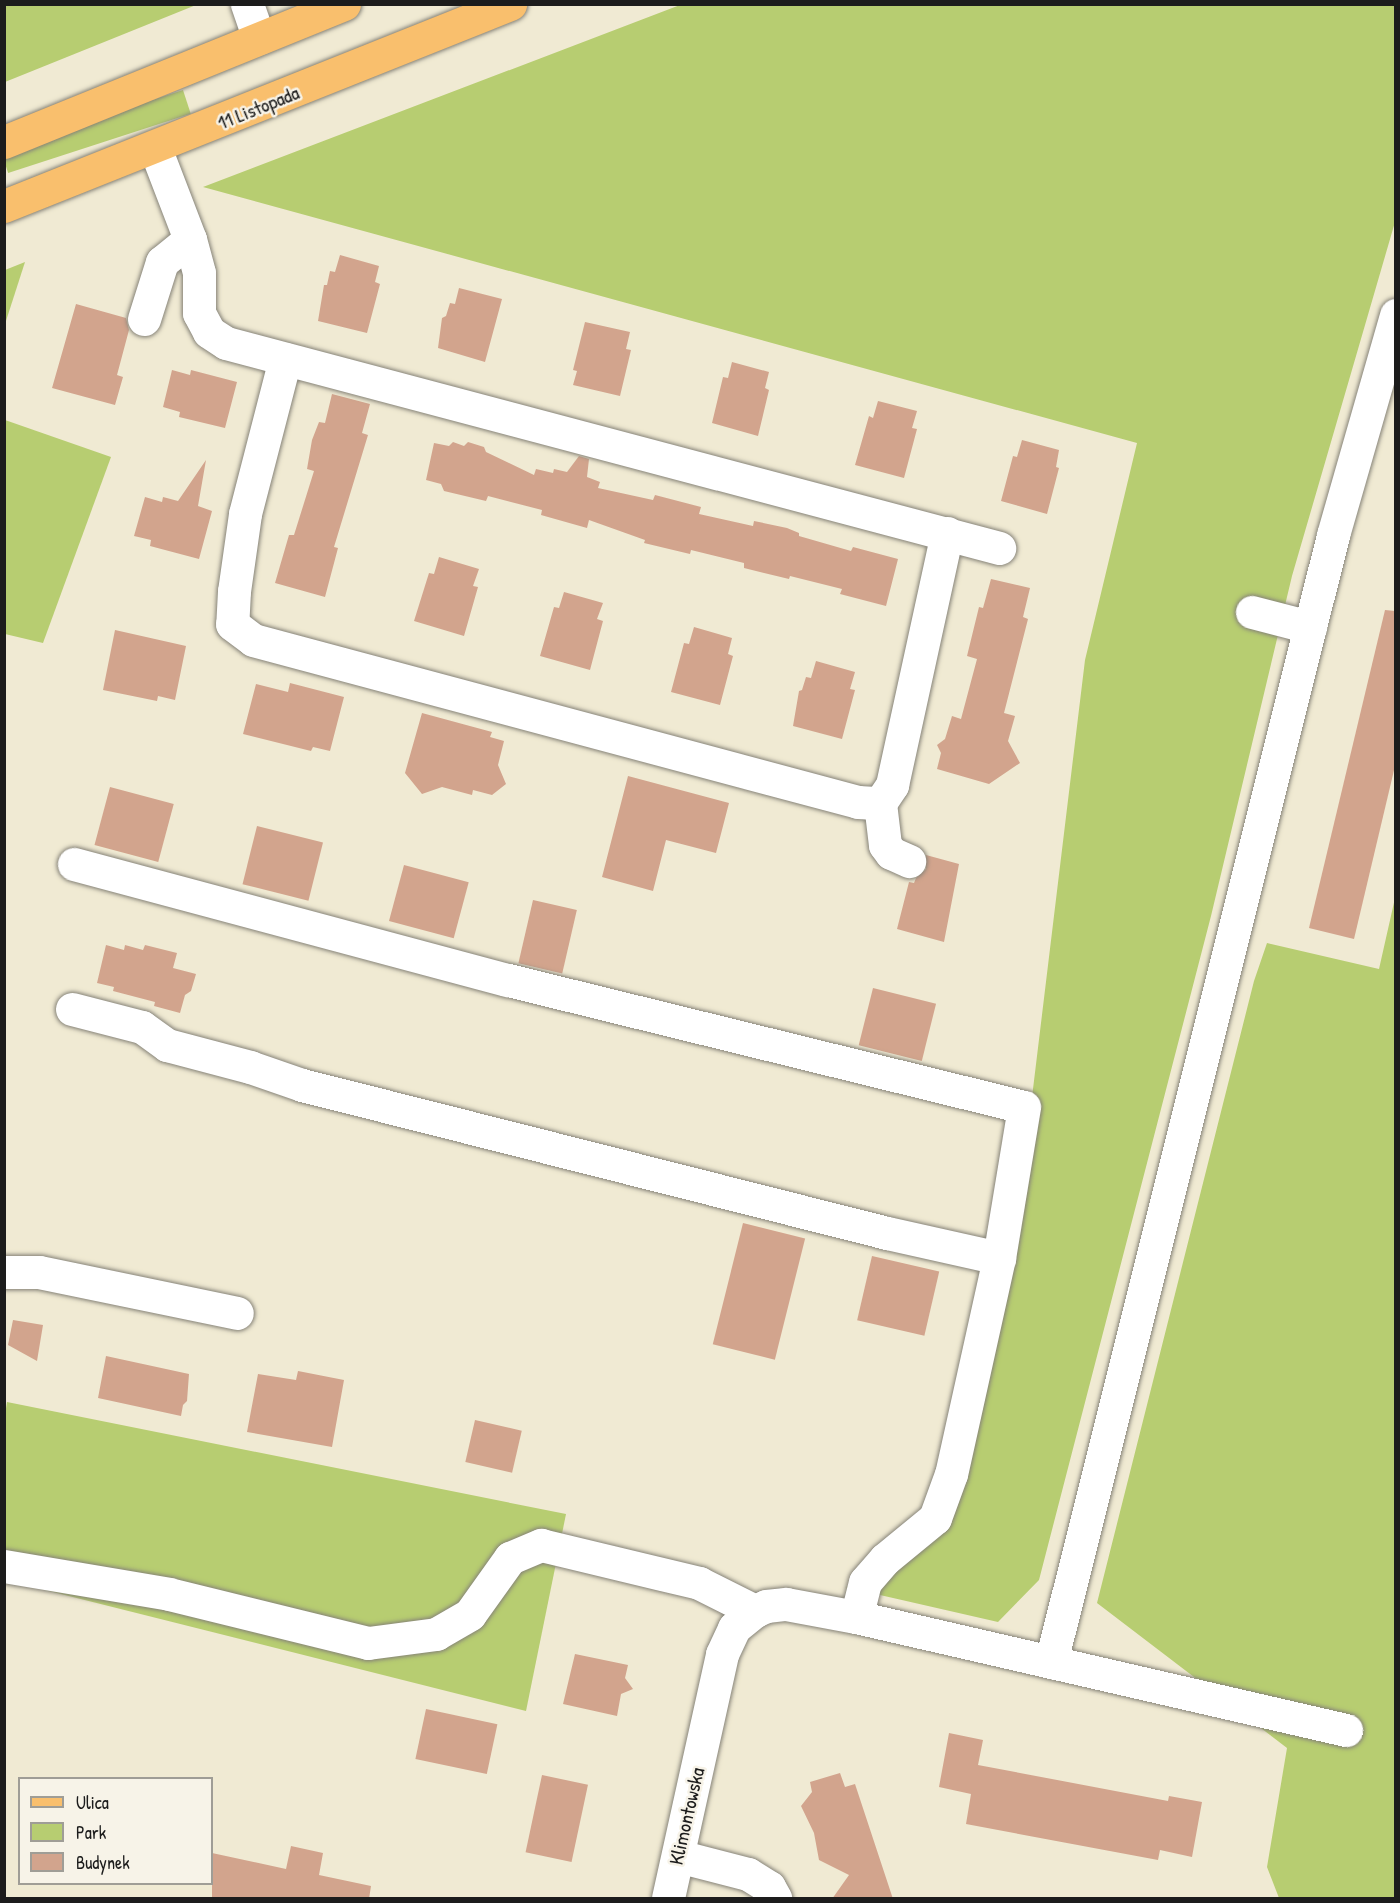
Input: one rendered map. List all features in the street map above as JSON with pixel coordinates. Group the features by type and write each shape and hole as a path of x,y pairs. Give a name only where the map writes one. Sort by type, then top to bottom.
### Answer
{"main road":[{"path":"4,142 344,4"},
{"name":"11 Listopada","path":"4,206 155,148 510,4"}],"street":[{"path":"247,4 259,38"},
{"path":"155,148 190,239 199,273 199,313 209,332 226,343 999,548"},
{"path":"144,319 162,262 190,239"},
{"path":"1051,1662 1310,627 1361,431 1395,315"},
{"path":"285,359 245,514 234,591 232,624 253,640 858,802 880,803"},
{"path":"909,861 891,853 885,845 880,803 892,785 947,533"},
{"path":"1251,612 1310,627"},
{"path":"74,864 508,980 1024,1107 999,1258 951,1474 935,1518 885,1559 865,1582 856,1617"},
{"path":"72,1009 142,1027 167,1045 250,1067 302,1085 887,1233 999,1258"},
{"path":"4,1272 39,1272 237,1313"},
{"path":"4,1566 169,1594 368,1643 436,1634 470,1614 510,1558 541,1545 699,1583 755,1611 766,1606 786,1604 856,1617 1346,1730"},
{"name":"Klimontowska","path":"668,1899 722,1654 734,1628 755,1611"},
{"path":"678,1856 748,1874 769,1887 775,1899"}],"green space":[{"path":"5,4 196,4 196,5 5,82"},
{"path":"680,5 1395,5 1395,222 1292,576 1211,916 1039,1580 998,1622 845,1587 880,1582 948,1517 1029,1122 1085,660 1137,443 203,187"},
{"path":"183,90 191,114 8,173 4,160 4,148"},
{"path":"25,262 5,324 5,270"},
{"path":"5,420 111,457 43,643 5,634"},
{"path":"1395,898 1395,1898 1279,1898 1267,1867 1287,1748 1097,1603 1254,981 1267,943 1379,969"},
{"path":"7,1402 566,1514 526,1711 5,1580 4,1421"}],"building":[{"path":"340,255 379,266 375,282 380,284 367,333 318,321 324,285 327,285 330,271 335,272"},
{"path":"459,288 502,299 485,362 438,348 442,318 446,316 450,303 455,304"},
{"path":"76,304 126,318 129,330 117,375 123,377 115,405 52,388"},
{"path":"585,322 630,332 626,349 631,350 620,396 573,385 577,371 573,370"},
{"path":"732,362 769,372 765,388 769,390 758,436 712,423 723,377 728,378"},
{"path":"172,370 190,375 191,370 237,382 225,428 179,417 180,412 163,407"},
{"path":"332,394 370,404 362,433 368,435 334,547 338,548 325,597 275,583 289,535 294,535 314,471 307,469 312,440 319,422 325,423"},
{"path":"878,401 917,411 912,428 917,429 904,478 855,465 869,416 873,418"},
{"path":"1022,440 1059,450 1056,467 1059,468 1047,514 1001,501 1013,456 1017,457"},
{"path":"453,442 464,446 468,442 484,447 486,452 534,475 536,469 553,473 554,469 567,472 579,456 589,459 587,477 600,482 598,488 653,500 655,495 701,507 699,514 753,526 754,521 787,528 799,533 799,536 851,551 853,547 898,559 886,606 840,594 842,589 790,576 789,579 744,568 744,563 691,550 690,554 644,543 645,540 589,520 587,528 541,515 542,510 488,496 486,501 444,491 441,484 426,480 434,443 449,446"},
{"path":"206,460 198,506 212,511 199,559 150,546 151,540 134,536 145,497 162,502 163,497 178,501"},
{"path":"439,557 479,569 473,586 478,587 464,636 414,621 429,573 434,574"},
{"path":"991,579 1030,588 1023,617 1028,619 1004,713 1015,716 1008,741 1020,763 989,784 937,769 941,753 937,745 945,739 952,716 961,719 977,659 967,656 979,607 983,608"},
{"path":"564,592 603,603 597,619 603,621 590,670 540,656 554,607 559,608"},
{"path":"1385,610 1395,611 1395,766 1354,939 1309,928"},
{"path":"694,627 732,638 728,654 733,656 720,705 671,692 684,643 689,644"},
{"path":"115,630 186,646 175,700 158,696 157,701 103,690"},
{"path":"816,661 855,672 850,689 855,690 842,739 793,726 799,691 802,690 806,677 811,678"},
{"path":"290,683 344,697 330,751 313,747 311,751 243,734 256,684 288,692"},
{"path":"422,713 492,732 490,737 504,741 498,765 506,784 492,795 473,790 472,795 442,787 422,794 405,773"},
{"path":"628,776 729,803 716,853 666,840 653,891 602,877"},
{"path":"110,787 174,804 158,862 94,845"},
{"path":"257,826 323,842 308,901 242,884"},
{"path":"926,855 959,864 944,942 897,929 909,882 914,883 926,869"},
{"path":"404,865 469,882 454,938 389,921"},
{"path":"533,900 577,910 562,973 518,963"},
{"path":"106,945 124,950 125,945 143,950 145,945 177,953 173,968 196,974 191,991 185,995 180,1013 154,1006 155,1002 113,991 114,987 97,983"},
{"path":"873,988 936,1004 922,1061 859,1045"},
{"path":"743,1223 805,1238 775,1360 713,1344"},
{"path":"872,1256 939,1272 924,1336 857,1320"},
{"path":"13,1320 43,1325 37,1361 8,1345"},
{"path":"106,1356 189,1374 187,1401 183,1405 181,1416 98,1398"},
{"path":"298,1371 344,1380 332,1447 247,1432 258,1374 296,1380"},
{"path":"475,1420 522,1431 512,1473 465,1462"},
{"path":"575,1654 628,1665 625,1678 633,1689 621,1694 617,1716 563,1704"},
{"path":"426,1709 497,1724 487,1774 415,1759"},
{"path":"949,1733 983,1740 978,1765 1168,1801 1169,1796 1202,1802 1192,1857 1160,1850 1158,1860 966,1824 971,1794 939,1787"},
{"path":"840,1773 845,1787 855,1784 893,1899 832,1899 849,1875 819,1860 814,1833 801,1806 812,1792 810,1782"},
{"path":"542,1775 588,1785 572,1862 526,1852"},
{"path":"291,1846 323,1853 319,1875 371,1886 369,1899 212,1899 213,1853 286,1869"}]}
